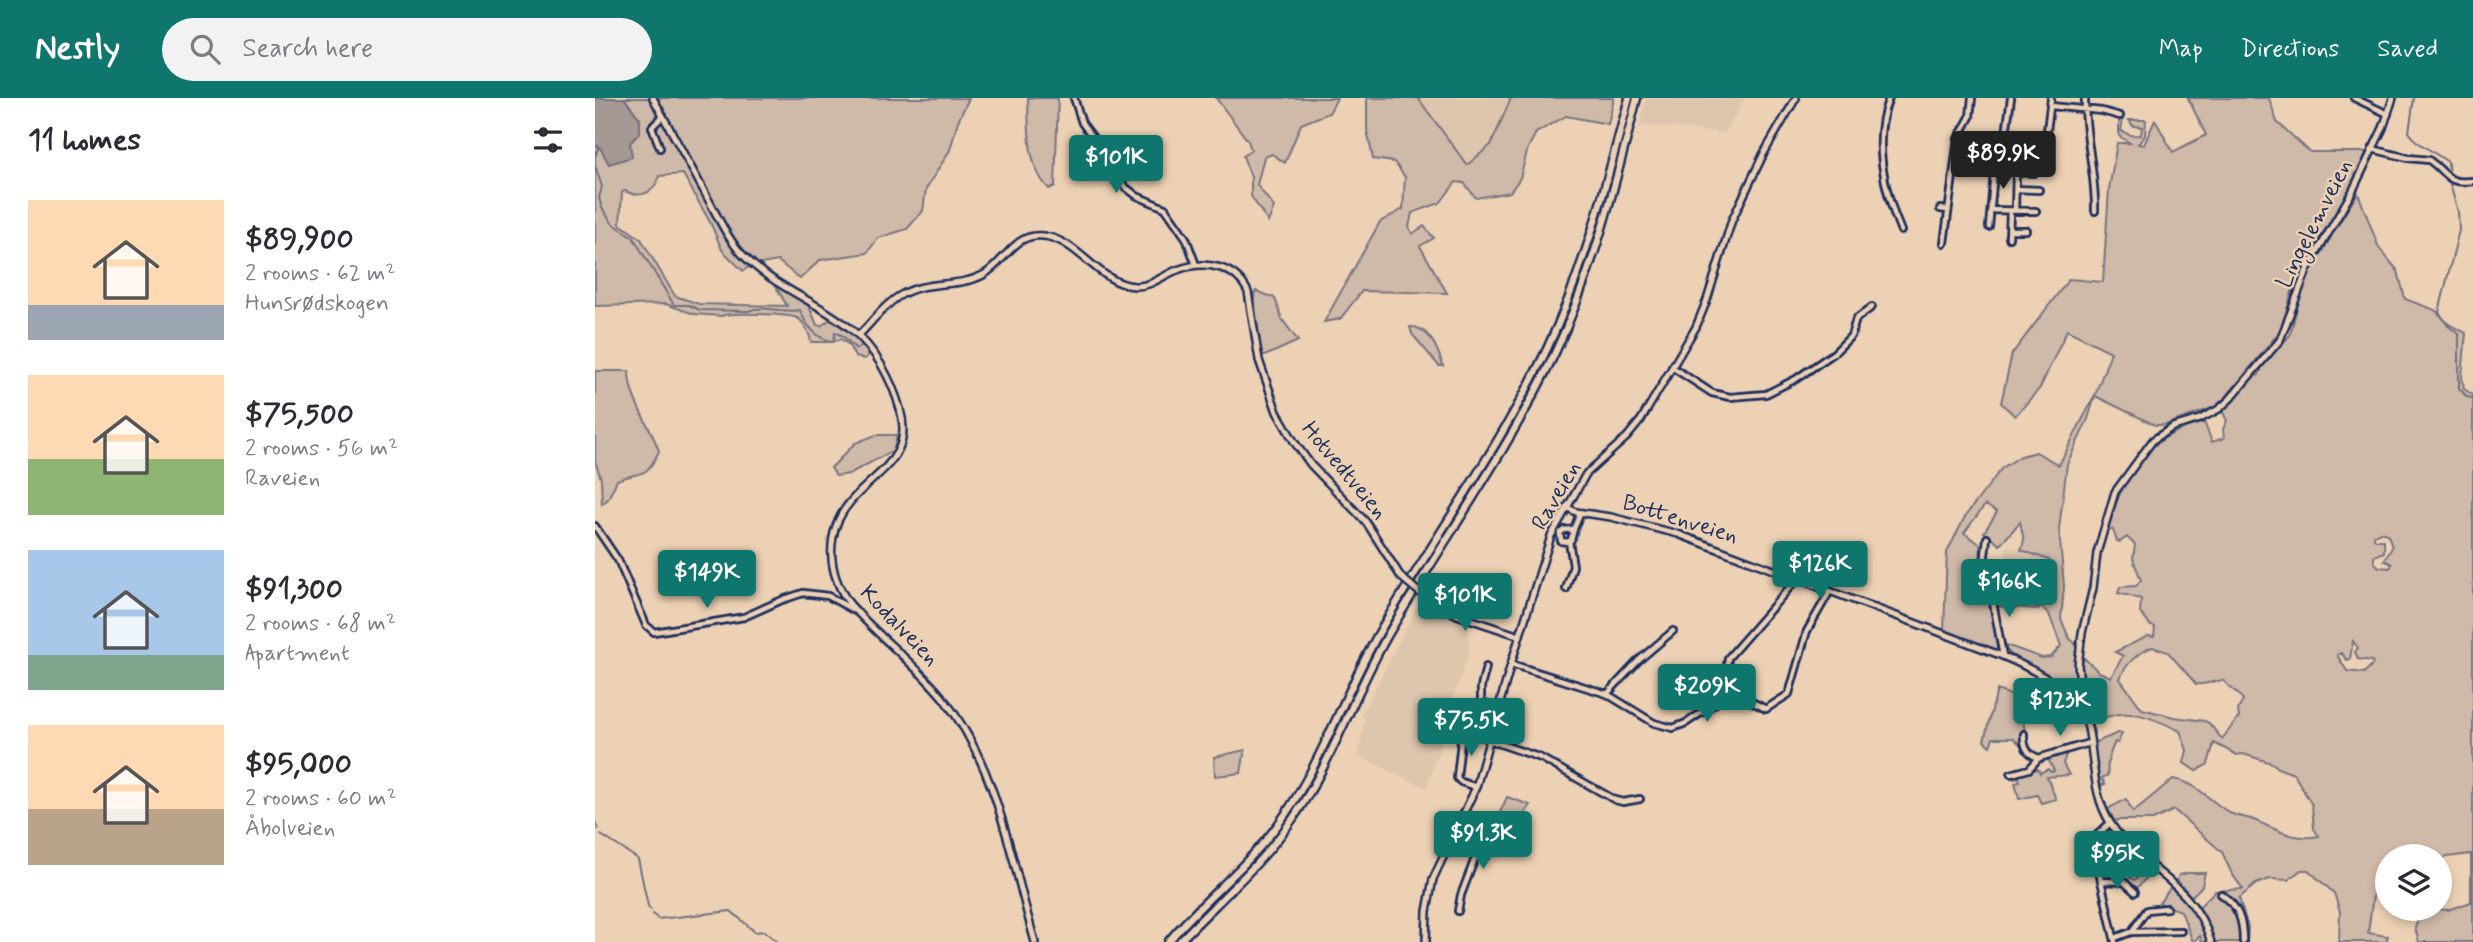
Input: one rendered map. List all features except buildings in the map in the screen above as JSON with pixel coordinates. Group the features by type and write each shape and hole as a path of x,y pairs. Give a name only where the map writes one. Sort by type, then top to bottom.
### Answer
{"highway":[{"path":"1168,942 1266,840 1295,800 1375,640 1525,391 1555,332 1580,269 1629,98"},
{"path":"1179,942 1261,859 1302,805 1377,654 1538,385 1562,336 1588,272 1613,191 1637,98"}],"main road":[{"name":"Kodalveien","path":"653,98 739,251 764,273 859,335 873,352 888,380 899,408 903,430 900,444 894,459 849,503 839,518 831,555 835,577 858,612 923,675 969,736 989,780 1035,942"},
{"name":"Raveien","path":"1426,942 1431,888 1439,864 1476,788 1548,547 1566,507 1590,470 1636,427 1703,313 1727,235 1745,193 1796,98"},
{"name":"Lingelemveien","path":"2211,942 2203,921 2190,900 2131,847 2111,824 2095,787 2085,716 2076,702 2081,691 2078,664 2082,633 2093,588 2097,554 2115,492 2153,440 2172,427 2207,416 2224,404 2280,340 2307,270 2340,214 2388,114 2393,98"},
{"path":"859,335 900,295 914,289 981,276 1013,246 1035,237 1046,236 1063,242 1111,279 1131,286 1153,283 1177,270 1196,265"},
{"name":"Hotvedtveien","path":"1196,265 1224,269 1243,282 1251,304 1261,367 1277,412 1305,458 1366,522 1401,577 1425,597 1469,621 1520,636"},
{"name":"Bottenveien","path":"1566,507 1580,513 1666,530 2003,656 2033,671 2076,702"}],"street":[{"path":"1074,98 1082,123 1112,163 1124,186 1137,196 1165,208 1186,238 1196,265"},
{"path":"1889,98 1883,116 1882,151 1888,194 1901,231"},
{"path":"1944,243 1958,139 1968,121 1972,98"},
{"path":"1989,227 1994,172 1997,157 2007,135 2011,98"},
{"path":"2007,135 2036,138 2045,135 2051,98"},
{"path":"2085,98 2094,171 2095,211"},
{"path":"2354,98 2388,114"},
{"path":"2051,106 2102,111 2120,116"},
{"path":"660,148 652,127 654,122 663,116"},
{"path":"2010,237 2020,136"},
{"path":"2372,149 2429,160 2451,180 2473,181"},
{"path":"1994,172 2034,173"},
{"path":"2016,189 2039,190"},
{"path":"1888,194 1897,192"},
{"path":"1940,209 1948,210"},
{"path":"1991,210 2036,211"},
{"path":"2010,230 2026,230"},
{"path":"1672,367 1712,393 1730,397 1766,394 1796,379 1834,353 1850,336 1856,319 1871,307"},
{"path":"1566,589 1573,566 1569,541 1580,513"},
{"path":"595,526 618,560 646,625 654,632 744,617 803,593 828,596 858,612"},
{"path":"1569,541 1561,541 1560,533 1574,528"},
{"path":"1987,538 1984,564 1988,576 1985,582 1990,586 2003,656"},
{"path":"1511,664 1607,694 1654,723 1673,728 1686,723 1731,692 1735,678 1727,667 1728,658 1798,579"},
{"path":"1731,692 1766,709 1789,694 1807,631 1830,591"},
{"path":"1607,694 1638,661 1673,631"},
{"path":"1486,667 1481,687 1481,702 1498,709"},
{"path":"1462,732 1457,778 1476,788"},
{"path":"2024,734 2025,748 2032,756 2039,758"},
{"path":"1489,740 1541,758 1615,800 1623,802 1640,799"},
{"path":"2011,774 2029,769 2039,758 2089,743"},
{"path":"2111,824 2094,838 2093,846 2115,940 2131,932 2181,931"},
{"path":"1454,835 1483,844"},
{"path":"1458,911 1458,904 1477,853 1472,841"},
{"path":"2101,881 2124,882 2134,892"},
{"path":"2221,894 2235,903 2243,930 2243,942"},
{"path":"2131,932 2147,910 2167,908"}],"shaded area":[{"path":"595,98 624,98 640,119 640,132 630,143 632,157 609,164 599,146 595,146"},
{"path":"624,98 969,98 958,121 950,150 926,189 923,211 907,229 878,238 867,253 820,260 800,279 778,261 750,266 743,271 722,250 683,174 659,176 654,187 647,193 622,192 620,224 641,239 675,296 699,304 787,306 775,285 809,306 817,325 821,326 829,320 853,334 866,350 868,356 865,359 855,357 849,345 841,339 833,342 811,342 808,332 797,318 759,314 694,314 666,304 595,306 595,146 630,143 640,132 640,119"},
{"path":"1028,98 1058,98 1055,186 1049,189 1036,169 1030,146"},
{"path":"1216,98 1337,98 1329,113 1301,124 1285,163 1272,154 1264,157 1257,185 1274,207 1268,222 1251,196 1251,177 1243,156 1251,150 1248,141"},
{"path":"1367,98 1418,98 1467,165 1491,145 1511,98 1614,98 1608,124 1566,116 1536,133 1528,148 1520,178 1510,192 1476,198 1464,183 1456,182 1440,203 1412,213 1409,227 1412,234 1424,226 1434,238 1420,246 1447,293 1362,291 1340,319 1324,322 1380,222 1403,209 1405,177 1394,162 1373,159 1367,130"},
{"path":"1418,98 1511,98 1491,145 1466,166"},
{"path":"1646,98 1745,98 1725,133 1640,125"},
{"path":"2188,98 2269,98 2277,122 2310,152 2367,152 2350,188 2296,278 2283,324 2277,335 2215,407 2165,425 2155,425 2095,396 2088,419 2067,464 2059,529 2064,586 2061,619 2069,638 2076,644 2081,688 2076,701 2018,663 2006,649 2006,645 2042,658 2051,657 2061,646 2049,614 2041,607 1995,606 1995,586 2000,578 2014,597 2043,578 2049,567 2049,560 2021,550 2024,540 2020,522 2000,545 1984,532 1997,512 1985,505 1964,533 1980,544 1982,579 2000,640 1998,648 1993,650 1944,630 1947,552 1966,515 2002,468 2021,456 2036,452 2059,465 2095,395 2111,352 2067,330 2040,388 2015,416 2001,403 2012,354 2069,279 2103,282 2109,189 2117,143 2130,143 2119,136 2119,121 2123,119 2121,131 2130,135 2141,135 2142,127 2133,126 2129,120 2146,120 2145,136 2138,144 2144,145 2155,120 2173,152 2206,135"},
{"path":"2358,193 2379,248 2398,271 2405,299 2435,310 2450,325 2466,333 2462,377 2464,389 2473,395 2473,942 2419,942 2415,928 2417,921 2452,921 2452,909 2471,902 2471,854 2452,856 2452,844 2375,844 2375,888 2368,933 2388,936 2386,942 2339,942 2340,912 2334,893 2308,870 2301,870 2288,880 2270,879 2256,884 2239,898 2248,927 2247,942 2202,942 2200,936 2193,942 2181,911 2159,903 2174,883 2195,907 2201,905 2215,891 2243,889 2232,874 2222,852 2174,810 2153,820 2115,822 2108,809 2126,799 2133,812 2173,779 2196,788 2233,814 2286,834 2319,836 2314,829 2312,805 2294,774 2272,763 2243,754 2237,755 2214,743 2208,764 2196,771 2184,763 2187,750 2180,731 2137,715 2104,718 2093,723 2094,734 2089,734 2080,667 2084,658 2099,672 2111,677 2123,656 2115,652 2148,636 2154,637 2155,627 2140,613 2141,599 2118,593 2120,587 2136,586 2141,580 2133,559 2135,545 2127,537 2117,541 2113,530 2108,528 2121,490 2130,474 2152,447 2184,429 2204,422 2212,442 2224,438 2223,429 2227,421 2222,410 2250,380 2259,375 2262,367 2290,335 2311,268","holes":["2380,532 2387,534 2392,546 2384,560 2392,564 2390,568 2379,567 2374,562 2374,556 2384,552 2384,540 2376,540 2374,535","2353,641 2358,648 2355,652 2358,659 2372,661 2373,664 2364,673 2347,671 2337,655 2341,653 2347,660 2350,659","2152,647 2168,652 2196,684 2224,681 2241,697 2243,700 2238,710 2239,717 2222,739 2205,721 2142,709 2120,679 2128,664"]},
{"path":"1256,291 1275,298 1282,319 1298,341 1265,356 1260,355 1254,294"},
{"path":"1410,327 1427,334 1443,366 1439,366 1412,334"},
{"path":"595,371 629,371 632,392 659,451 646,471 617,480 608,499 602,504 601,479 595,461"},
{"path":"876,435 897,435 894,450 849,474 836,476 831,468 855,443"},
{"path":"2008,546 2049,560 2051,567 2048,575 2034,587 2018,561 2014,563 2004,554"},
{"path":"1421,599 1468,623 1469,654 1444,721 1447,728 1426,788 1358,756 1365,718 1361,716"},
{"path":"1997,690 2016,697 2024,727 2020,744 2013,738 1993,738 1990,746 1984,741"},
{"path":"2122,733 2110,754 2108,775 2102,778 2105,784 2098,787 2094,743"},
{"path":"1245,750 1241,773 1215,776 1214,757"},
{"path":"2067,751 2063,764 2069,775 2047,777 2056,799 2041,803 2037,795 2019,799 2015,783 2020,782 2019,778 2014,779 2014,775 2038,769 2040,773 2048,769 2054,771 2048,759 2043,762 2043,758"},
{"path":"1507,797 1530,805 1511,836 1493,828"},
{"path":"2112,832 2152,867 2152,872 2135,890 2127,881 2131,877 2134,880 2138,877 2131,869 2127,872 2125,870 2117,879 2102,879 2098,868 2106,864 2109,876 2116,873 2115,870 2119,868 2117,863 2121,861 2120,850 2112,843 2101,848 2098,851 2102,859 2098,861 2094,841 2102,833"},
{"path":"2205,873 2202,886 2191,897 2177,880 2179,875"}],"waterway":[{"path":"2414,98 2409,132 2416,141 2448,162 2449,175"},
{"path":"595,157 599,146"},
{"path":"595,165 602,187 599,198 602,208 612,223 633,237 674,305 689,305 700,310 800,310 809,326 823,338 834,341 835,332 856,349 861,346"},
{"path":"2450,184 2458,212 2459,230 2439,312 2448,326 2459,334 2459,388 2467,397 2473,398"},
{"path":"2473,412 2473,421"},
{"path":"595,822 598,829"},
{"path":"601,835 638,859 651,910"},
{"path":"653,914 658,919 731,911 755,932 764,931 778,942"}]}
